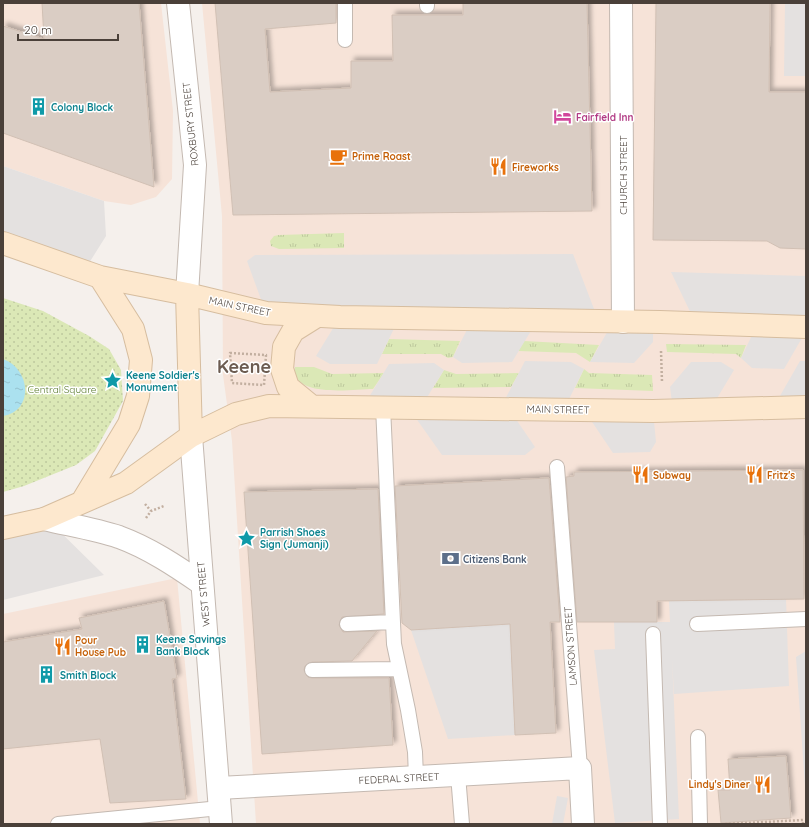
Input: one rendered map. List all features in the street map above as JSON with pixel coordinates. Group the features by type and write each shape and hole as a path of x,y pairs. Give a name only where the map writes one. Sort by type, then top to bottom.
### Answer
{"main road":[{"path":"3,243 100,277 187,294 191,436 126,483 44,519 3,528"},
{"path":"82,502 129,424 138,396 141,360 133,328 100,277"},
{"name":"MAIN STREET","path":"187,294 266,313 317,316 623,322 806,328"},
{"path":"310,405 288,387 282,370 284,347 292,331 317,316"},
{"name":"MAIN STREET","path":"191,436 236,414 269,406 310,405 653,410 806,407"}],"street":[{"name":"ROXBURY STREET","path":"178,3 195,165 187,294"},
{"name":"CHURCH STREET","path":"621,3 624,237 623,322"},
{"name":"WEST STREET","path":"191,436 220,807"},
{"path":"44,519 119,537 172,564 202,584"},
{"name":"FEDERAL STREET","path":"220,807 416,777 580,768"},
{"name":"LAMSON STREET","path":"580,768 583,824"}],"lane":[{"path":"345,3 345,40"},
{"path":"383,407 392,622 399,669 415,752 416,777"},
{"name":"LAMSON STREET","path":"557,467 580,768"},
{"path":"698,624 806,619"},
{"path":"347,624 392,622"},
{"path":"653,634 660,824"},
{"path":"312,670 399,669"},
{"path":"698,737 700,824"},
{"path":"458,775 462,824"},
{"path":"58,824 220,807"}],"path":[{"path":"660,346 662,384"},
{"path":"230,353 232,383"},
{"path":"151,511 164,506"},
{"path":"724,824 803,820 803,824"}],"shaded area":[{"path":"3,3 161,3 173,111 172,179 156,197 131,205 104,201 3,166"},
{"path":"202,3 806,3 806,824 256,824 232,441 223,375 222,216"},
{"path":"785,3 806,3 806,76 784,76"},
{"path":"3,166 104,201 106,236 84,271 3,243"},
{"path":"573,254 599,322 537,321 512,362 462,363 453,357 472,320 399,318 377,364 330,364 316,356 340,317 266,313 247,261 255,255"},
{"path":"671,272 806,276 806,331 784,369 752,368 741,358 756,327 696,324"},
{"path":"613,322 653,323 653,342 634,363 590,362"},
{"path":"525,361 571,362 584,369 564,409 509,409 535,447 525,455 442,455 408,407 363,407 389,364 434,363 444,370 421,407 500,409"},
{"path":"800,361 806,361 806,407 773,408"},
{"path":"691,362 721,362 734,370 710,410 673,410 670,387"},
{"path":"584,410 653,411 656,442 650,452 613,453"},
{"path":"43,515 104,575 3,600 3,526"},
{"path":"177,578 200,824 3,824 3,614"},
{"path":"786,599 789,686 674,694 672,659 679,819 615,823 594,650 615,649 614,622 670,622 669,601"},
{"path":"510,624 515,735 448,739 411,630"},
{"path":"806,651 806,800 796,657"},
{"path":"557,796 568,798 563,824 552,824"}],"green space":[{"path":"344,233 344,248 279,249 271,246 270,241 274,236 279,235"},
{"name":"Central Square","path":"3,298 43,311 89,336 109,349 121,370 123,401 95,451 76,465 24,486 3,492"},
{"path":"389,339 460,341 453,357 448,358 441,354 382,354"},
{"path":"524,341 599,345 590,362 576,353 518,351"},
{"path":"666,344 746,345 741,358 736,354 667,352"},
{"path":"295,367 314,367 332,374 384,373 373,389 325,390 313,388 303,384 296,377"},
{"path":"584,369 589,373 652,375 653,391 575,388"},
{"path":"444,370 456,374 519,373 511,387 433,388"}],"water":[{"path":"3,359 12,364 19,371 25,389 24,398 20,406 13,413 3,416"}],"building":[{"path":"42,3 139,3 154,187 3,133 3,26 44,39"},
{"path":"215,3 336,3 336,23 265,29 270,92 351,88 351,61 393,61 392,15 463,15 463,3 587,3 592,211 233,215"},
{"path":"656,3 770,3 769,92 806,92 806,249 780,248 767,241 653,240"},
{"path":"803,470 804,599 657,601 657,622 577,622 566,477 574,476 574,472"},
{"path":"549,478 560,622 550,622 556,733 515,735 510,624 411,630 402,623 395,486"},
{"path":"378,489 384,614 342,617 339,625 343,632 377,631 352,661 312,662 305,666 304,670 308,677 312,678 389,678 393,745 262,754 244,492"},
{"path":"164,601 177,678 172,679 186,799 110,803 100,739 3,749 3,642 82,629 79,618"},
{"name":"Lindy's Diner","path":"786,756 791,818 721,823 718,790 730,790 728,759"}],"place":[{"name":"Colony Block","path":"38,107"},
{"name":"Fairfield Inn","path":"563,117"},
{"name":"Prime Roast","path":"339,156"},
{"name":"Fireworks","path":"499,167"},
{"name":"Keene Soldier's Monument","path":"113,381"},
{"name":"Subway","path":"640,475"},
{"name":"Fritz's","path":"754,475"},
{"name":"Parrish Shoes Sign (Jumanji)","path":"247,538"},
{"name":"Citizens Bank","path":"450,559"},
{"name":"Keene Savings Bank Block","path":"143,645"},
{"name":"Pour House Pub","path":"62,646"},
{"name":"Smith Block","path":"47,675"},
{"name":"Lindy's Diner","path":"763,784"}],"district":[{"name":"Keene","path":"244,367"}]}
